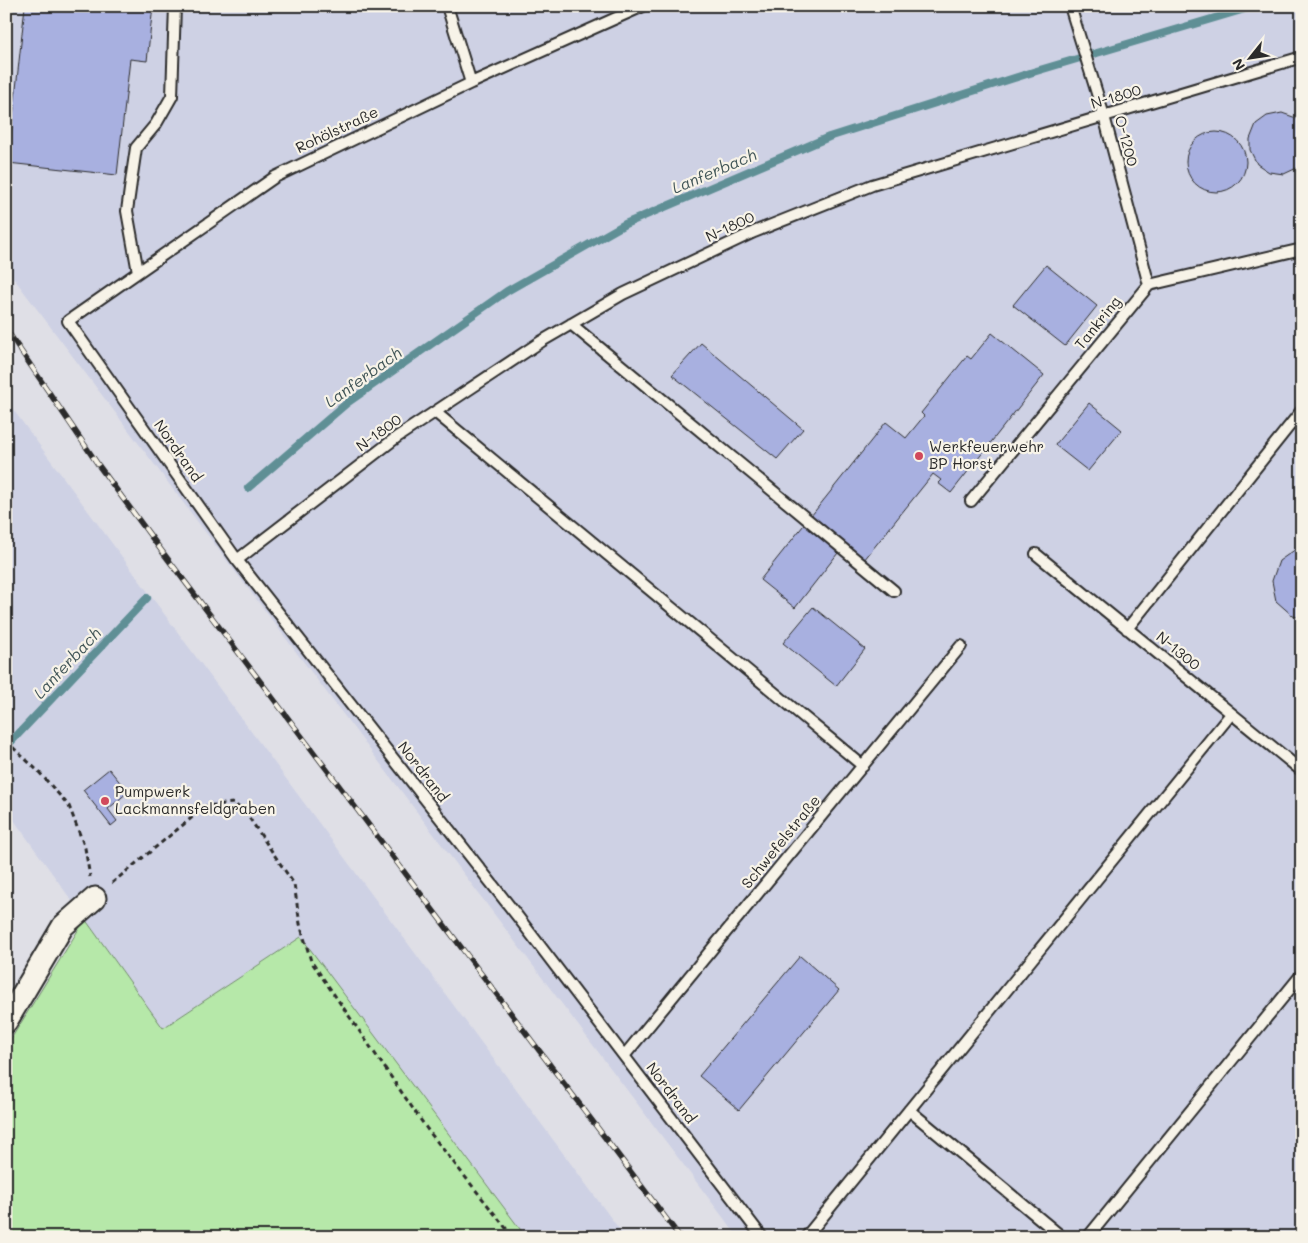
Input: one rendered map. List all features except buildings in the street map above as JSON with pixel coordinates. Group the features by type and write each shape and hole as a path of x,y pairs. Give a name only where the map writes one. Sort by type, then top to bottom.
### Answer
{"street":[{"path":"6,1022 63,926 94,898"}],"lane":[{"path":"138,272 128,211 136,148 156,124 172,96 175,6"},
{"path":"447,6 471,83"},
{"name":"Rohölstraße","path":"68,321 275,177 471,83 643,6"},
{"name":"O-1200","path":"1070,6 1104,116 1148,285"},
{"name":"N-1800","path":"237,560 398,436 542,341 623,294 754,232 872,185 1302,58"},
{"path":"1148,285 1302,249"},
{"name":"Tankring","path":"971,501 1148,285"},
{"name":"Nordrand","path":"68,321 237,560 518,917 762,1237"},
{"path":"571,324 894,591"},
{"path":"1127,629 1302,410"},
{"path":"435,412 863,766"},
{"name":"N-1300","path":"1036,554 1302,771"},
{"name":"Schwefelstraße","path":"624,1056 961,646"},
{"path":"806,1237 1231,714"},
{"path":"1088,1237 1302,974"},
{"path":"909,1110 1062,1237"}],"path":[{"path":"6,741 38,771 69,806 85,848 94,898 206,806 234,803 248,816 294,884 300,924 311,961 427,1129 513,1237"}],"shaded area":[{"path":"6,6 1302,6 1302,1237 738,1237 6,268"},
{"path":"6,400 625,1237 526,1237 301,937 163,1028 6,809"}],"green space":[{"path":"85,919 163,1028 301,937 526,1237 6,1237 6,1047"}],"waterway":[{"name":"Lanferbach","path":"248,488 347,403 507,291 625,224 829,137 1033,72 1255,6"},
{"name":"Lanferbach","path":"6,747 147,598"}],"railway":[{"path":"6,329 99,466 161,550 680,1237"}],"place":[{"name":"Werkfeuerwehr BP Horst","path":"919,456"},
{"name":"Pumpwerk Lackmannsfeldgraben","path":"105,801"}]}
